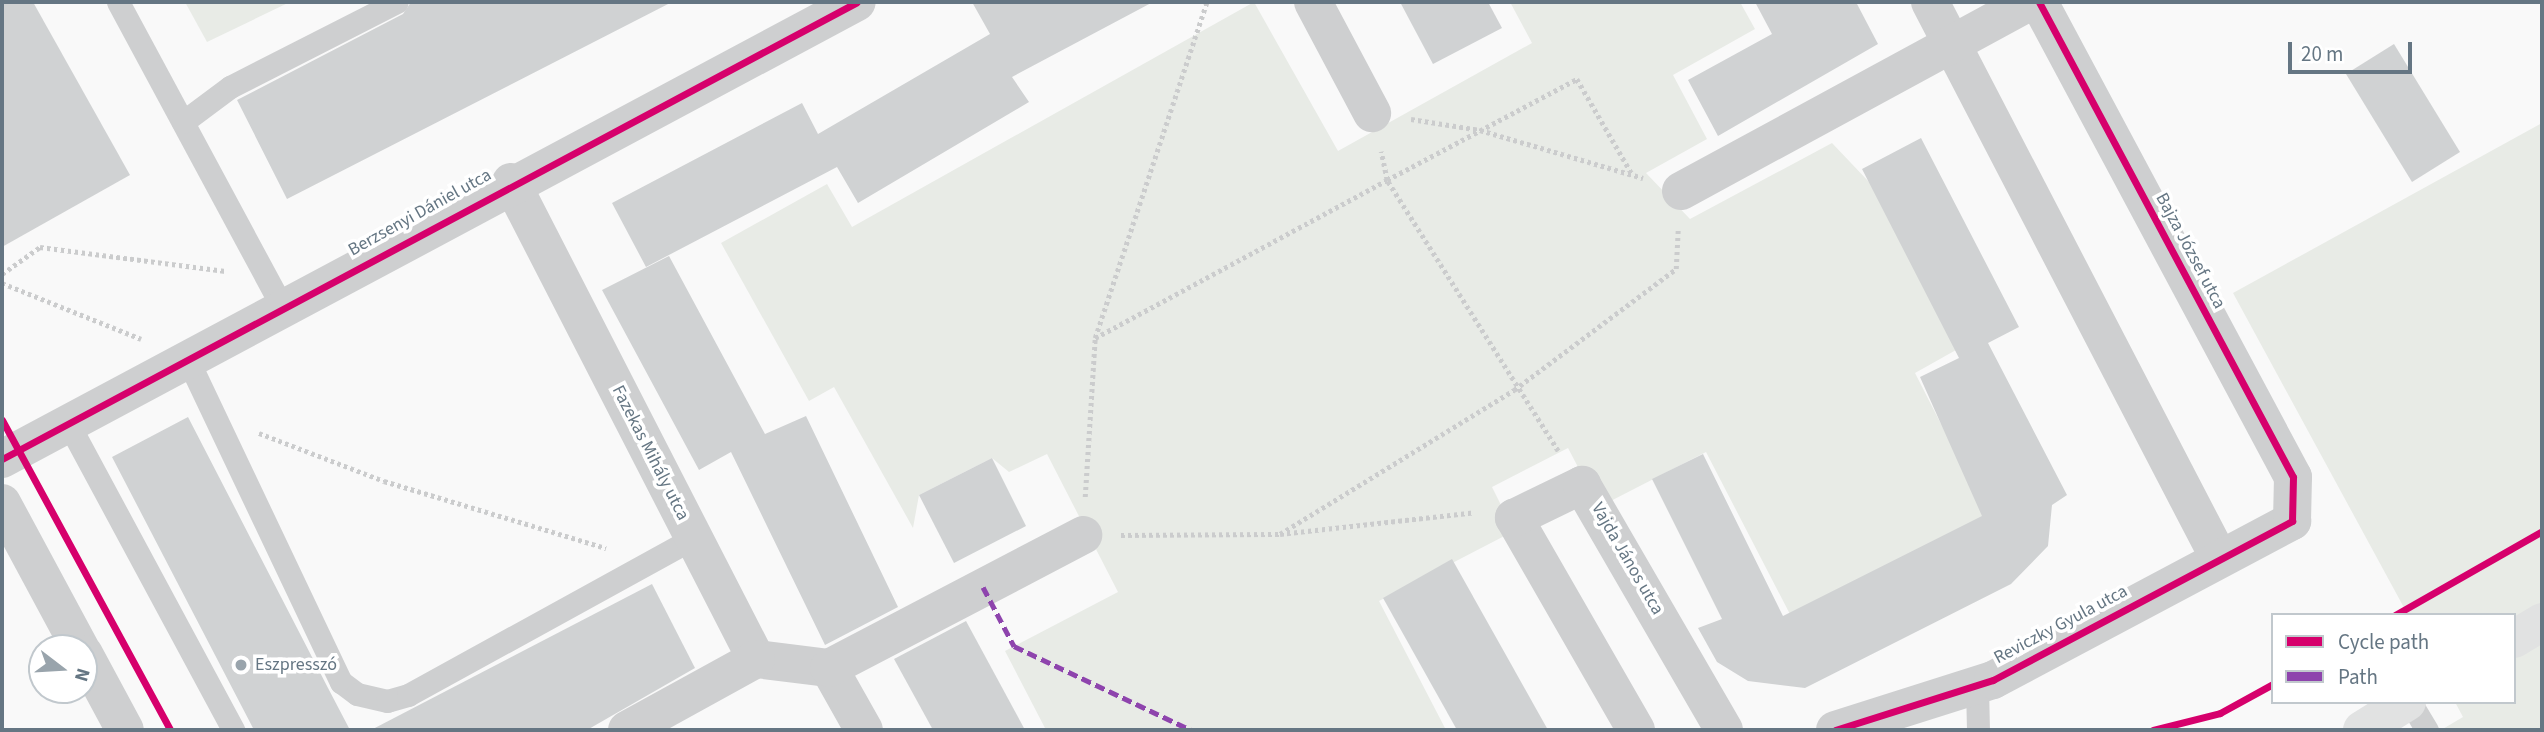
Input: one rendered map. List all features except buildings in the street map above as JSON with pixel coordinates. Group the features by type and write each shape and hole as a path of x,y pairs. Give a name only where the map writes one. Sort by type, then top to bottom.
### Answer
{"main road":[{"path":"2516,638 2542,622"},
{"path":"2362,730 2406,704"}],"street":[{"name":"Berzsenyi Dániel utca","path":"2,459 187,358 274,291 511,182 802,15 857,2"},
{"path":"1313,2 1372,113"},
{"path":"1930,2 1949,45 2220,558"},
{"path":"1681,191 2029,2"},
{"name":"Bajza József utca","path":"2039,2 2293,477 2292,521"},
{"name":"Fazekas Mihály utca","path":"511,182 756,659"},
{"name":"Vajda János utca","path":"1514,519 1582,485 1724,730"},
{"path":"2,503 72,634"},
{"path":"1514,519 1636,730"},
{"name":"Reviczky Gyula utca","path":"1835,730 1977,686 2292,521"},
{"path":"627,730 756,659 829,668 1083,535"},
{"path":"829,668 864,730"},
{"path":"98,680 125,730"}],"lane":[{"path":"118,2 274,291"},
{"path":"183,122 230,88 397,2"},
{"path":"187,358 341,682 357,694 387,701 408,695 694,538"},
{"path":"68,423 233,730"},
{"path":"1977,686 1978,730"},
{"path":"2410,704 2427,730"}],"path":[{"path":"1207,2 1095,338 1083,535 1280,534 1474,512 1514,519"},
{"path":"1095,338 1577,79 1633,174"},
{"path":"1280,534 1514,390 1676,269 1681,191 1633,174 1480,130 1372,113"},
{"path":"1387,180 1514,390 1582,485"},
{"path":"2,274 40,247 274,291"},
{"path":"2,283 187,358"},
{"path":"216,417 525,528 655,560"}],"shaded area":[{"path":"185,2 290,2 207,42"},
{"path":"1254,2 1338,151 1532,43 1510,2 1740,2 1755,29 1673,75 1707,139 1646,173 1690,219 1832,143 1870,183 1956,350 1915,373 1989,518 1793,620 1706,452 1599,507 1568,448 1492,487 1514,531 1379,601 1446,730 1046,730 1005,651 1118,592 1047,454 1009,472 992,458 919,495 913,528 834,387 809,401 721,243 827,184 852,227"},
{"path":"2542,123 2542,730 2441,730 2463,717 2456,704 2516,704 2516,613 2407,613 2233,293"}],"marked path":[{"path":"983,587 1014,646 1191,730"}],"cycle path":[{"path":"2,459 857,2"},
{"path":"1835,730 1993,680 2292,521 2293,477 2039,2"},
{"path":"2,420 170,730"},
{"path":"2398,613 2542,531"},
{"path":"2153,730 2220,713 2271,685"}],"place":[{"name":"Eszpresszó","path":"241,665"}]}
